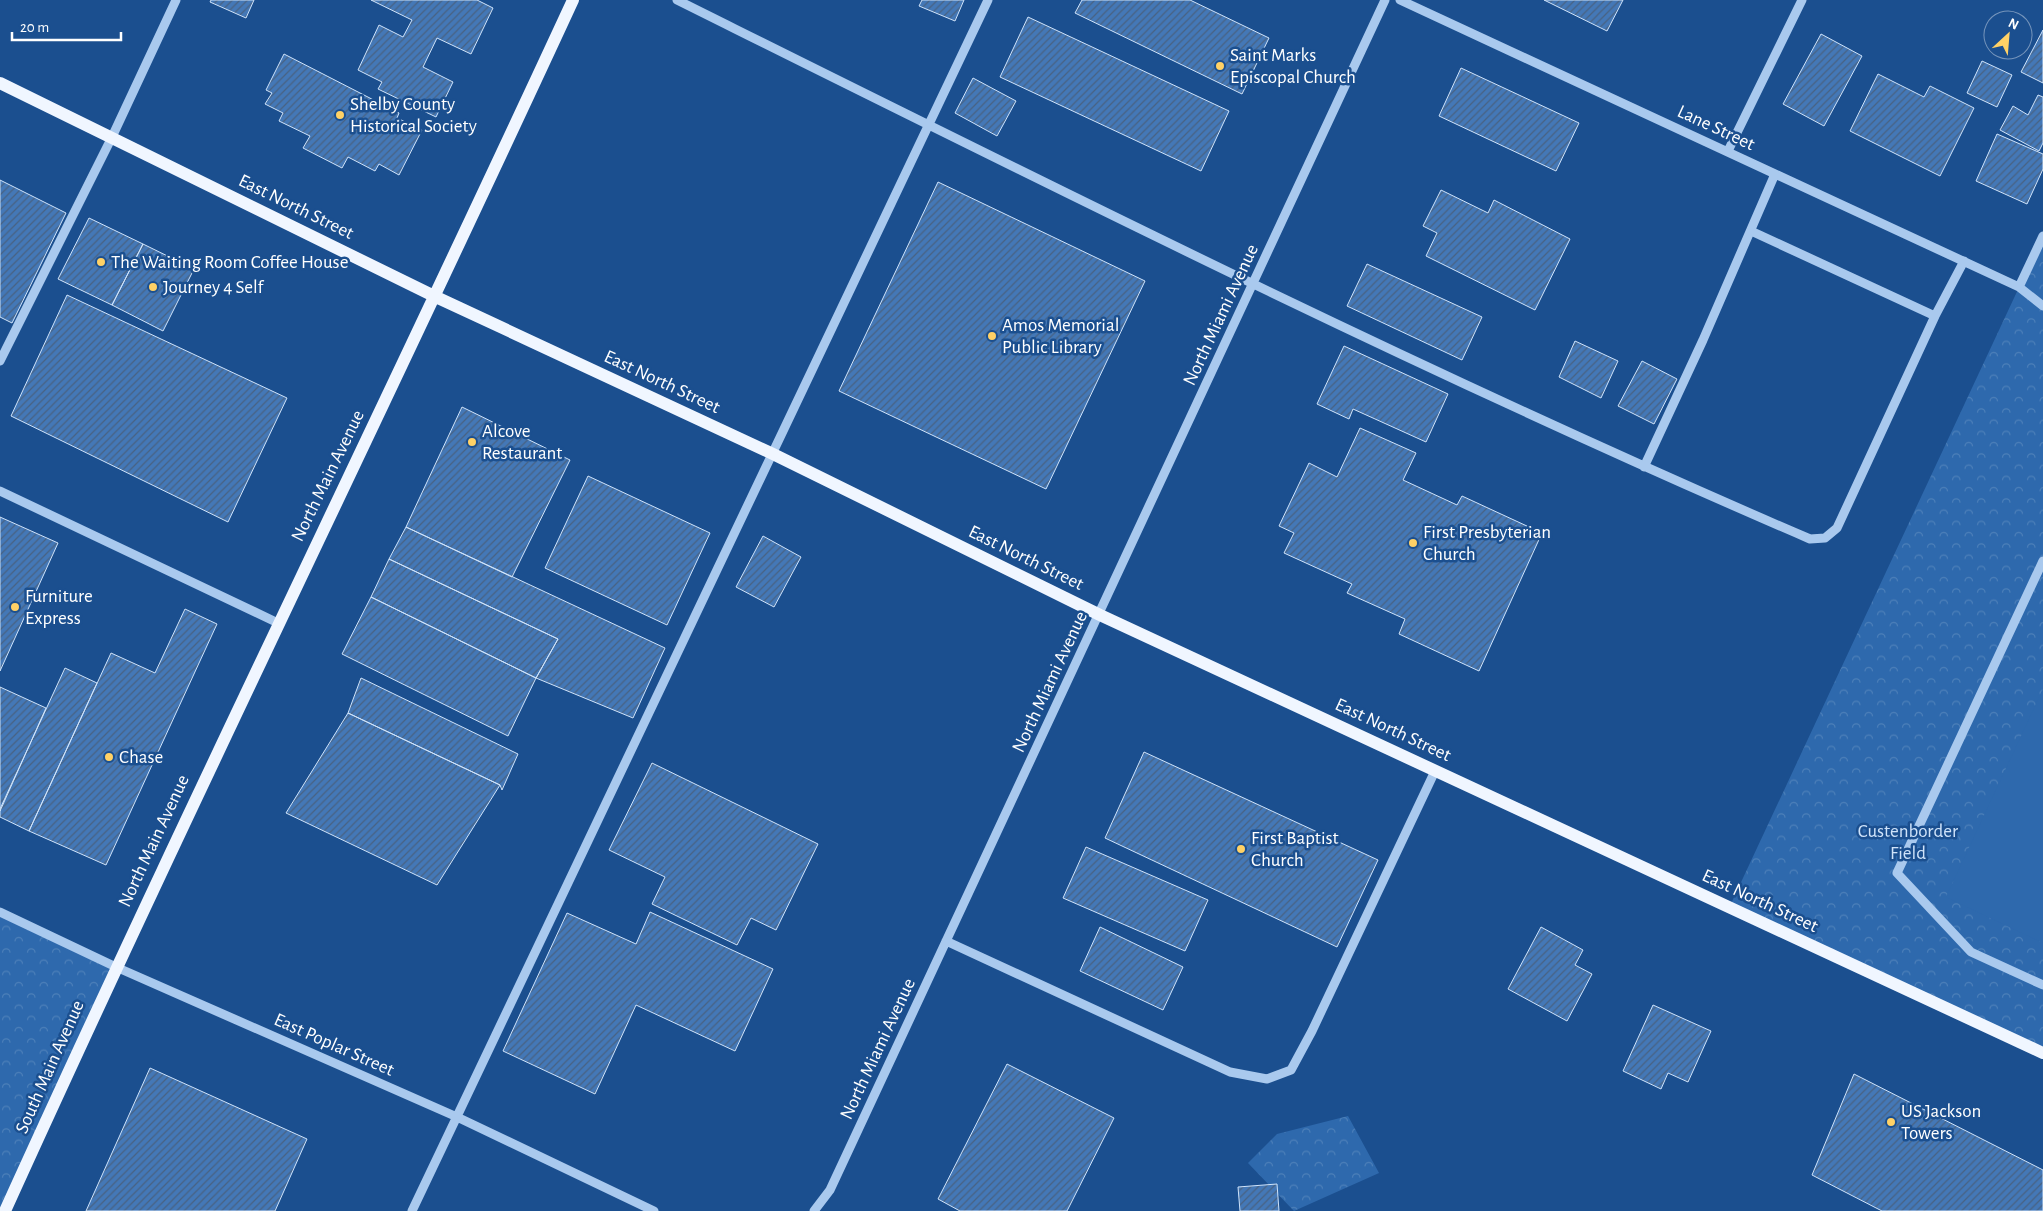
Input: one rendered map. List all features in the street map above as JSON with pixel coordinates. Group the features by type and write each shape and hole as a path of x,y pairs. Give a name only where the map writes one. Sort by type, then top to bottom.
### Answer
{"main road":[{"name":"North Main Avenue","path":"116,967 278,623 436,297 573,0"},
{"name":"East North Street","path":"0,82 436,297 773,454 1100,615 2043,1053"},
{"name":"South Main Avenue","path":"5,1211 116,967"}],"street":[{"path":"0,361 112,137 176,0"},
{"path":"677,0 1254,283 1644,466 1810,539 1825,538 1837,528 1935,316 1964,261"},
{"path":"412,1211 988,0"},
{"name":"North Miami Avenue","path":"814,1211 830,1190 1100,615 1385,0"},
{"name":"Lane Street","path":"1400,0 2019,287 2043,306"},
{"path":"1728,151 1802,0"},
{"path":"1644,466 1776,174"},
{"path":"1751,231 1935,316"},
{"path":"2019,287 2043,236"},
{"path":"0,491 278,623"},
{"path":"2043,561 1897,873 1971,952 2043,985"},
{"path":"946,941 1230,1072 1267,1080 1291,1070 1312,1031 1435,771"},
{"name":"East Poplar Street","path":"0,912 116,967 457,1117 654,1211"}],"green space":[{"name":"Custenborder Field","path":"2043,236 2043,1053 1729,908"},
{"path":"2043,689 2043,943 1946,897"},
{"path":"0,912 116,967 0,1211"},
{"path":"1348,1116 1379,1173 1294,1211 1248,1163 1277,1134"}],"building":[{"path":"211,0 254,0 246,18 210,2"},
{"path":"371,0 477,0 493,8 471,54 437,38 423,67 453,82 436,117 378,89 382,82 358,70 379,25 403,37 412,20"},
{"path":"922,0 964,0 955,21 919,6"},
{"name":"Saint Marks Episcopal Church","path":"1082,0 1190,0 1269,38 1242,94 1075,13"},
{"path":"1544,0 1623,0 1607,31"},
{"path":"1028,17 1229,111 1201,171 1000,77"},
{"path":"2043,30 2043,83 2021,72 2027,60 2033,60 2033,49"},
{"path":"1821,34 1862,56 1824,126 1783,104"},
{"name":"Shelby County Historical Society","path":"284,54 399,113 397,118 422,130 399,175 379,164 375,171 348,157 342,168 303,148 310,136 279,121 283,113 265,104 272,93 266,90"},
{"path":"1982,61 2012,75 1997,107 1967,93"},
{"path":"1461,68 1579,123 1556,171 1439,116"},
{"path":"1878,74 1924,97 1930,86 1974,108 1940,176 1850,131"},
{"path":"973,78 1016,101 997,136 955,113"},
{"path":"2038,95 2043,97 2043,143 2039,151 2000,130 2013,106 2028,115"},
{"path":"1997,134 2043,154 2043,169 2027,204 1976,181"},
{"path":"0,180 66,213 12,323 0,317"},
{"name":"Amos Memorial Public Library","path":"938,182 1145,281 1046,489 839,391"},
{"path":"1441,190 1488,213 1494,200 1570,239 1535,310 1426,256 1437,233 1423,226"},
{"name":"The Waiting Room Coffee House","path":"89,218 143,244 112,305 58,279"},
{"name":"Journey 4 Self","path":"143,244 194,269 163,331 112,305"},
{"path":"1367,264 1482,317 1462,360 1347,306"},
{"path":"67,295 287,398 228,522 11,416"},
{"path":"1575,341 1618,361 1601,398 1559,377"},
{"path":"1344,346 1448,394 1426,442 1353,409 1349,419 1317,404"},
{"path":"1642,361 1677,379 1654,424 1618,406"},
{"path":"462,407 570,460 512,577 406,527"},
{"name":"First Presbyterian Church","path":"1360,428 1416,453 1403,480 1457,505 1462,496 1542,533 1479,671 1399,634 1405,619 1347,593 1352,584 1284,553 1294,533 1279,526 1309,463 1337,477"},
{"path":"588,476 710,533 667,625 545,568"},
{"name":"Furniture Express","path":"0,517 58,543 0,671"},
{"path":"406,527 665,648 633,718 536,678 558,639 389,559"},
{"path":"763,536 801,557 774,607 736,587"},
{"path":"389,559 558,639 536,678 371,597"},
{"path":"371,597 536,678 508,736 342,654"},
{"name":"Chase","path":"185,609 217,624 106,865 29,831 111,653 155,673"},
{"path":"65,668 97,683 29,831 0,817 0,809"},
{"path":"361,678 518,754 502,790 500,785 348,713"},
{"path":"0,687 46,708 0,811"},
{"path":"348,713 500,785 437,885 286,813"},
{"name":"First Baptist Church","path":"1144,752 1378,860 1337,947 1105,838"},
{"path":"652,763 818,844 776,930 751,918 737,945 652,904 665,877 609,850"},
{"path":"1086,847 1208,900 1185,951 1063,898"},
{"path":"650,912 773,969 735,1051 636,1005 595,1094 503,1051 567,913 636,944"},
{"path":"1100,927 1183,967 1163,1010 1080,971"},
{"path":"1541,927 1583,950 1575,965 1592,974 1567,1021 1508,989"},
{"path":"1653,1005 1711,1031 1688,1082 1668,1073 1661,1089 1623,1071"},
{"path":"1007,1064 1114,1118 1067,1211 960,1211 938,1199"},
{"path":"150,1068 307,1139 275,1211 86,1211"},
{"name":"US Jackson Towers","path":"1854,1074 2043,1170 2043,1211 1882,1211 1812,1175"},
{"path":"1277,1184 1279,1211 1240,1211 1238,1187"}],"place":[{"name":"Saint Marks Episcopal Church","path":"1220,66"},
{"name":"Shelby County Historical Society","path":"340,115"},
{"name":"The Waiting Room Coffee House","path":"101,262"},
{"name":"Journey 4 Self","path":"153,287"},
{"name":"Amos Memorial Public Library","path":"992,336"},
{"name":"Alcove Restaurant","path":"472,442"},
{"name":"First Presbyterian Church","path":"1413,543"},
{"name":"Furniture Express","path":"15,607"},
{"name":"Chase","path":"109,757"},
{"name":"First Baptist Church","path":"1241,849"},
{"name":"US Jackson Towers","path":"1891,1122"}]}
